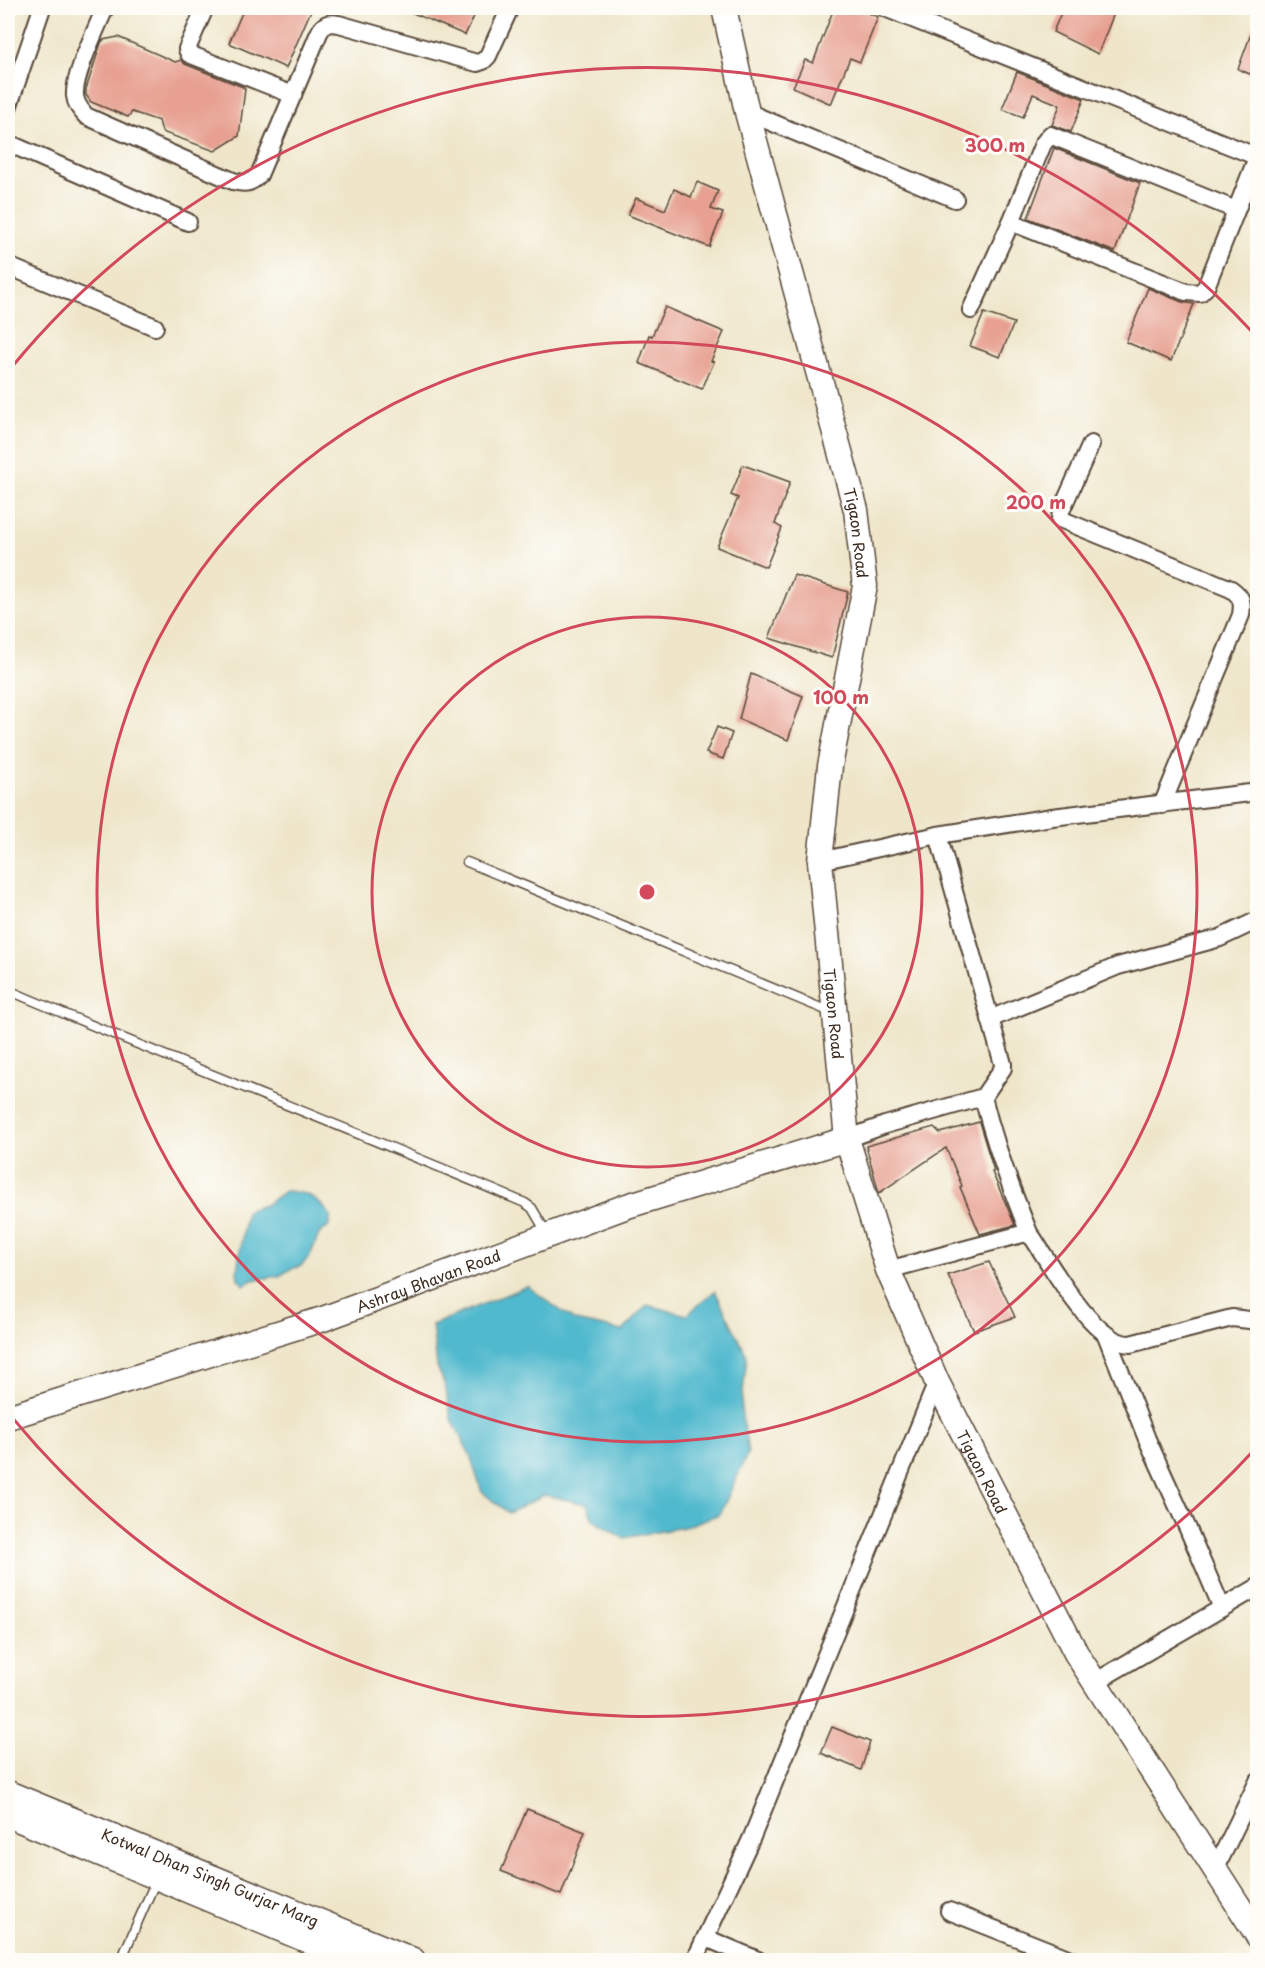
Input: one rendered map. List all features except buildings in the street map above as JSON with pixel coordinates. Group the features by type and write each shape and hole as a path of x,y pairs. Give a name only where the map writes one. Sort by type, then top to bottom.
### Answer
{"street":[{"path":"8,108 42,8"},
{"path":"105,8 78,75 75,95 78,108 86,116 233,182 245,184 253,182 259,175 319,33 326,24 331,22 339,24 477,63 488,56 510,8"},
{"path":"206,8 187,49 189,54 292,95"},
{"name":"Tigaon Road","path":"724,8 747,112 856,510 865,586 830,766 820,861 847,1140 888,1270 938,1382 1076,1653 1257,1936"},
{"path":"885,8 1257,156 1206,287 1200,293 1193,294 1011,222"},
{"path":"747,112 955,199"},
{"path":"971,310 1043,144 1050,135 1236,210"},
{"path":"8,143 188,222"},
{"path":"8,266 155,327"},
{"path":"1091,444 1061,511 1060,519 1231,589 1239,595 1243,604 1241,615 1162,805"},
{"path":"820,861 938,835 1052,817 1257,792"},
{"path":"847,1140 885,1125 983,1097 1000,1073 1003,1064 938,835"},
{"path":"990,1019 1118,966 1220,938 1257,920"},
{"path":"983,1097 1003,1168 1030,1234 1078,1305 1106,1335 1118,1342 1130,1344 1223,1319 1257,1321"},
{"name":"Ashray Bhavan Road","path":"8,1418 323,1318 627,1206 847,1140"},
{"path":"888,1270 1022,1234 1030,1234"},
{"path":"1106,1335 1147,1439 1222,1608"},
{"path":"695,1960 752,1838 938,1382"},
{"path":"1095,1682 1257,1587"},
{"path":"1215,1870 1257,1781"},
{"name":"Kotwal Dhan Singh Gurjar Marg","path":"8,1792 413,1960"},
{"name":"Kotwal Dhan Singh Gurjar Marg","path":"8,1815 354,1960"},
{"path":"949,1911 1073,1960"},
{"path":"706,1938 758,1960"}],"lane":[{"path":"467,862 836,1014"},
{"path":"8,990 525,1203 532,1208 548,1235"},
{"path":"121,1960 157,1877"}],"water":[{"path":"285,1191 300,1193 317,1200 331,1216 329,1226 319,1234 310,1256 301,1266 279,1276 252,1280 244,1285 238,1279 237,1271 246,1211 265,1205"},
{"path":"527,1286 575,1321 623,1331 647,1305 687,1315 715,1291 747,1356 741,1409 748,1453 720,1514 684,1527 623,1538 593,1520 587,1504 544,1495 509,1513 482,1492 469,1453 451,1418 445,1386 437,1366 432,1325"}]}
